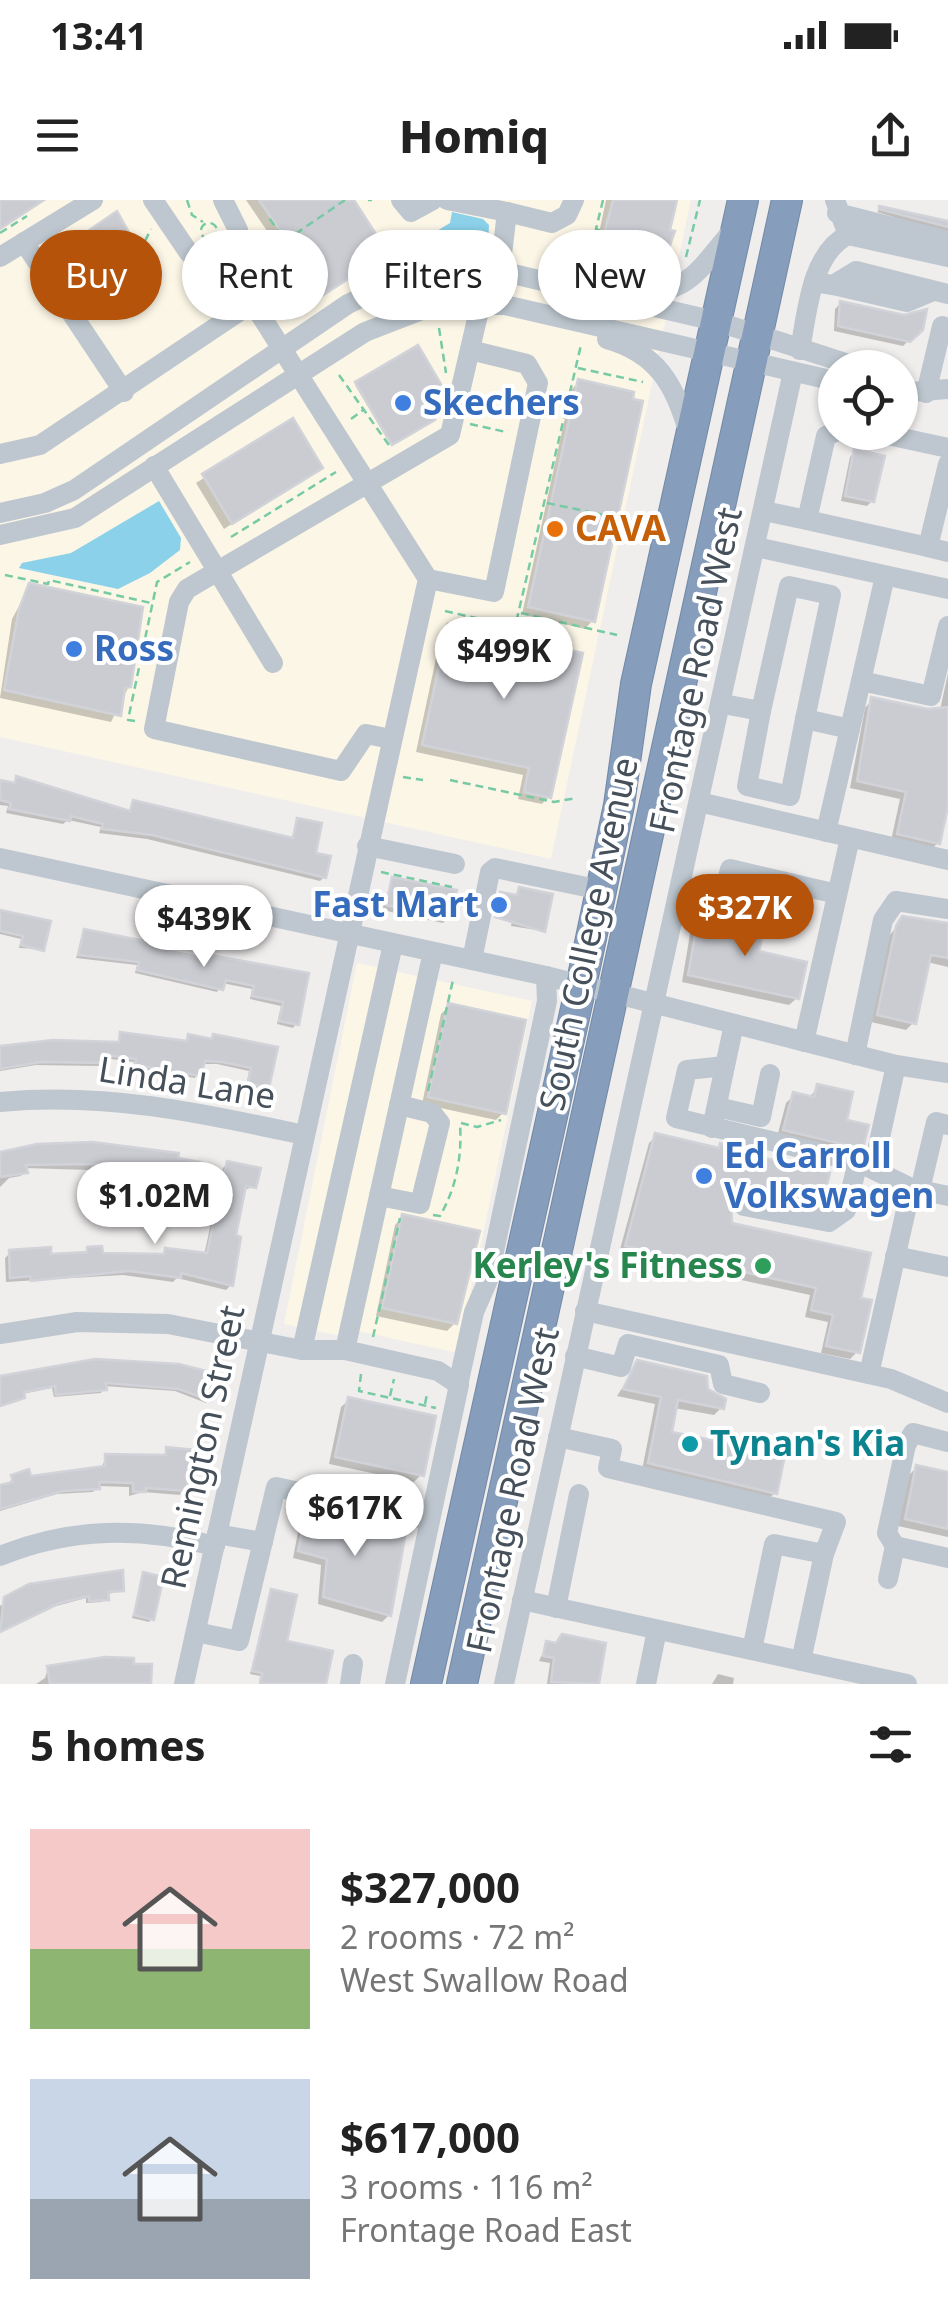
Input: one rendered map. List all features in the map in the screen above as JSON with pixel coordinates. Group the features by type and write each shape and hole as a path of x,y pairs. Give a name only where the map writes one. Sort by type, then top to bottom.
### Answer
{"highway":[{"name":"South College Avenue","path":"462,1684 787,200"},
{"name":"South College Avenue","path":"426,1684 582,986 636,684 740,214"}],"street":[{"path":"0,258 93,200"},
{"path":"153,200 182,243"},
{"path":"224,200 238,230"},
{"path":"402,200 411,212 433,200"},
{"path":"447,200 552,223 567,215 574,200"},
{"path":"836,207 848,235"},
{"path":"836,207 948,241"},
{"path":"505,230 507,212"},
{"path":"681,285 698,275 740,214"},
{"path":"800,350 824,284 832,243 848,235 948,257"},
{"path":"24,242 124,392"},
{"path":"824,284 856,272 940,292"},
{"path":"0,513 45,504 74,490 348,304"},
{"path":"518,310 708,352 800,350 818,355"},
{"path":"681,313 715,321 794,372 818,378"},
{"path":"0,454 40,444 228,320"},
{"path":"263,320 428,579 494,592 538,383 527,364 470,350"},
{"path":"0,535 75,518 365,332 391,320"},
{"path":"391,739 366,734 341,771 154,729 178,602 187,588 208,562 367,482 450,435 477,320"},
{"path":"575,322 660,367 679,398 690,437"},
{"path":"942,393 942,326 948,328"},
{"name":"Frontage Road West","path":"504,1684 794,372"},
{"path":"918,442 948,448"},
{"path":"807,520 823,450"},
{"path":"764,511 938,550 948,464"},
{"path":"154,466 208,562 273,663"},
{"path":"756,547 948,589"},
{"path":"826,832 885,576"},
{"name":"Remington Street","path":"184,1684 428,579"},
{"path":"789,586 831,595 805,719 790,796 747,786 789,586"},
{"path":"861,680 931,696 948,626"},
{"path":"723,704 762,711"},
{"path":"805,719 850,728"},
{"path":"699,802 948,860"},
{"path":"804,1042 850,838"},
{"path":"367,846 455,864"},
{"path":"0,858 546,976 896,1065 948,1073"},
{"path":"472,960 490,872 495,868 601,890"},
{"path":"678,904 727,915 730,869 837,894"},
{"path":"855,1055 884,920 896,901 948,910"},
{"path":"302,1350 393,944"},
{"path":"352,1358 379,1196 432,952"},
{"path":"396,1684 474,1312 488,1280 547,1001 546,976"},
{"path":"714,1117 734,1024"},
{"path":"744,1206 830,1222 846,1210 866,1165 896,1065"},
{"path":"725,1066 687,1070 676,1118 761,1117 770,1074"},
{"name":"Linda Lane","path":"0,1102 72,1098 139,1102 304,1135"},
{"path":"379,1196 420,1204 440,1122 432,1113 399,1104"},
{"path":"714,1117 866,1165 916,1189 948,1196"},
{"path":"869,1374 896,1256 936,1122 948,1124"},
{"path":"896,1256 948,1267"},
{"path":"586,1311 869,1374 948,1403"},
{"path":"0,1334 77,1322 181,1326 302,1350 438,1370 458,1385"},
{"path":"576,1356 621,1367 628,1344 719,1365 723,1384 760,1393"},
{"path":"888,1580 895,1546 888,1533 906,1446 913,1433 948,1442"},
{"path":"558,1437 612,1449 608,1468 836,1522 824,1554 801,1661"},
{"path":"196,1632 239,1641 276,1487 430,1520"},
{"path":"556,1608 578,1494"},
{"path":"0,1556 54,1538 92,1532 146,1532 263,1542"},
{"path":"752,1650 774,1544 824,1554"},
{"path":"895,1546 948,1558"},
{"path":"522,1600 907,1684"},
{"path":"646,1684 657,1630"}],"path":[{"path":"186,200 192,215 205,223"},
{"path":"301,230 345,200"},
{"path":"599,230 596,229 603,200"},
{"path":"684,265 700,200"},
{"path":"267,215 277,230"},
{"path":"0,234 26,216"},
{"path":"439,328 440,347 446,354 443,368 451,380"},
{"path":"445,612 516,627 582,345"},
{"path":"576,368 641,381"},
{"path":"339,375 392,450"},
{"path":"350,419 365,410"},
{"path":"468,424 518,434"},
{"path":"552,426 562,428"},
{"path":"548,442 558,444"},
{"path":"231,537 341,470"},
{"path":"545,502 638,522"},
{"path":"128,720 157,582 208,562"},
{"path":"5,575 48,584 49,580 152,604"},
{"path":"519,613 617,635"},
{"path":"397,775 423,780"},
{"path":"450,780 554,802 576,798"},
{"path":"380,872 452,888"},
{"path":"426,1100 453,980"},
{"path":"460,1123 477,1127 507,1119"},
{"path":"372,1345 402,1211"},
{"path":"352,1358 362,1381 359,1392 442,1410"},
{"path":"390,1398 396,1373"},
{"path":"362,1381 368,1383"},
{"path":"424,1406 427,1394"}],"shaded area":[{"path":"0,200 691,200 681,247 681,230 538,230 538,320 666,320 551,859 0,737"},
{"path":"357,963 532,1001 458,1353 358,1331 356,1339 284,1324"}],"water":[{"path":"452,212 483,219 489,230 438,230 450,223"},
{"path":"159,501 181,538 180,550 150,573 118,589 19,568 22,563 71,553"}],"building":[{"path":"0,200 44,200 0,229"},
{"path":"259,200 354,200 373,230 348,230 348,279 328,292 328,230 280,230"},
{"path":"613,200 677,200 670,230 605,230"},
{"path":"879,209 948,221 948,227"},
{"path":"117,211 128,230 89,230"},
{"path":"840,301 904,315 927,309 923,330 910,342 838,326"},
{"name":"Skechers","path":"418,345 442,386 435,420 392,445 355,382"},
{"path":"578,379 634,392 633,399 643,401 595,622 528,607"},
{"path":"293,418 323,468 232,524 202,474"},
{"path":"854,450 885,456 874,502 845,496"},
{"name":"Ross","path":"29,583 143,607 131,687 125,688 121,716 4,690 19,609"},
{"path":"448,624 583,653 551,798 524,792 529,768 422,745"},
{"path":"871,697 928,709 948,707 948,806 940,844 897,834 906,792 857,781"},
{"path":"16,776 130,811 133,800 293,838 297,818 322,823 316,853 331,856 326,878 152,835 102,829 103,824 71,816 70,821 9,809 11,803 0,800 0,780 15,783"},
{"path":"392,877 457,890 451,918 386,905"},
{"path":"519,887 553,894 545,932 495,917 500,892 517,895"},
{"path":"745,908 767,913 759,951 807,962 799,999 688,975 697,924 738,932 747,920"},
{"path":"0,910 51,921 44,951 21,945 23,936 0,931"},
{"path":"902,916 948,923 948,958 931,955 916,1024 877,1015 896,926"},
{"path":"84,929 170,946 169,951 198,957 199,953 309,973 299,1025 279,1021 283,1002 252,996 254,986 226,980 223,990 137,970 139,962 78,955"},
{"path":"448,1003 526,1020 506,1114 428,1097"},
{"path":"120,1032 187,1041 188,1034 212,1039 213,1034 278,1047 269,1088 248,1083 251,1068 222,1062 205,1061 201,1076 135,1065 136,1059 105,1055 105,1063 41,1062 0,1069 0,1046 53,1040 119,1042"},
{"path":"817,1084 853,1092 847,1120 869,1125 863,1149 783,1130 793,1092 814,1097"},
{"path":"655,1133 719,1148 720,1143 736,1147 735,1151 830,1173 827,1185 837,1188 834,1202 826,1207 740,1193 731,1203 732,1223 871,1253 861,1298 872,1300 860,1353 826,1346 833,1315 811,1310 816,1288 625,1246"},
{"path":"92,1142 179,1153 178,1158 200,1162 197,1181 175,1177 174,1183 155,1179 156,1169 93,1164 26,1165 28,1173 0,1177 0,1152 37,1144"},
{"path":"227,1161 261,1168 256,1188 246,1186 236,1235 241,1237 233,1286 181,1273 181,1278 129,1271 31,1281 30,1276 10,1278 9,1250 51,1247 51,1254 87,1252 87,1247 102,1246 103,1253 164,1254 165,1248 207,1253"},
{"path":"402,1214 480,1231 457,1324 382,1308"},
{"path":"95,1359 179,1364 222,1375 211,1401 179,1389 106,1383 107,1390 56,1395 55,1386 24,1392 25,1398 0,1406 0,1376"},
{"name":"Tynan's Kia","path":"637,1360 707,1376 708,1389 726,1399 724,1409 678,1400 672,1432 785,1455 777,1494 648,1463 661,1397 623,1389"},
{"path":"348,1397 436,1416 424,1476 335,1457"},
{"path":"166,1447 197,1450 195,1473 188,1472 187,1491 146,1488 146,1492 133,1492 133,1483 99,1482 100,1489 63,1491 0,1509 0,1485 13,1482 11,1475 29,1469 31,1476 105,1466 105,1454 166,1455"},
{"path":"916,1465 948,1472 948,1529 905,1519"},
{"path":"307,1508 400,1528 405,1537 391,1616 323,1597 327,1559 298,1551"},
{"path":"123,1570 124,1591 108,1592 109,1600 89,1601 89,1596 60,1603 0,1632 4,1597 29,1584"},
{"path":"143,1572 159,1576 158,1583 162,1584 154,1620 134,1615"},
{"path":"271,1589 297,1595 287,1641 333,1651 326,1684 260,1684 262,1673 252,1671"},
{"path":"562,1634 606,1643 599,1684 551,1682 554,1658 543,1656 546,1641 556,1643"},
{"path":"105,1657 134,1658 134,1664 152,1664 151,1684 50,1684 47,1666"}],"place":[{"name":"Skechers","path":"403,403"},
{"name":"CAVA","path":"555,529"},
{"name":"Ross","path":"74,649"},
{"name":"Fast Mart","path":"499,905"},
{"name":"Ed Carroll Volkswagen","path":"704,1176"},
{"name":"Kerley's Fitness","path":"763,1266"},
{"name":"Tynan's Kia","path":"690,1444"}]}
